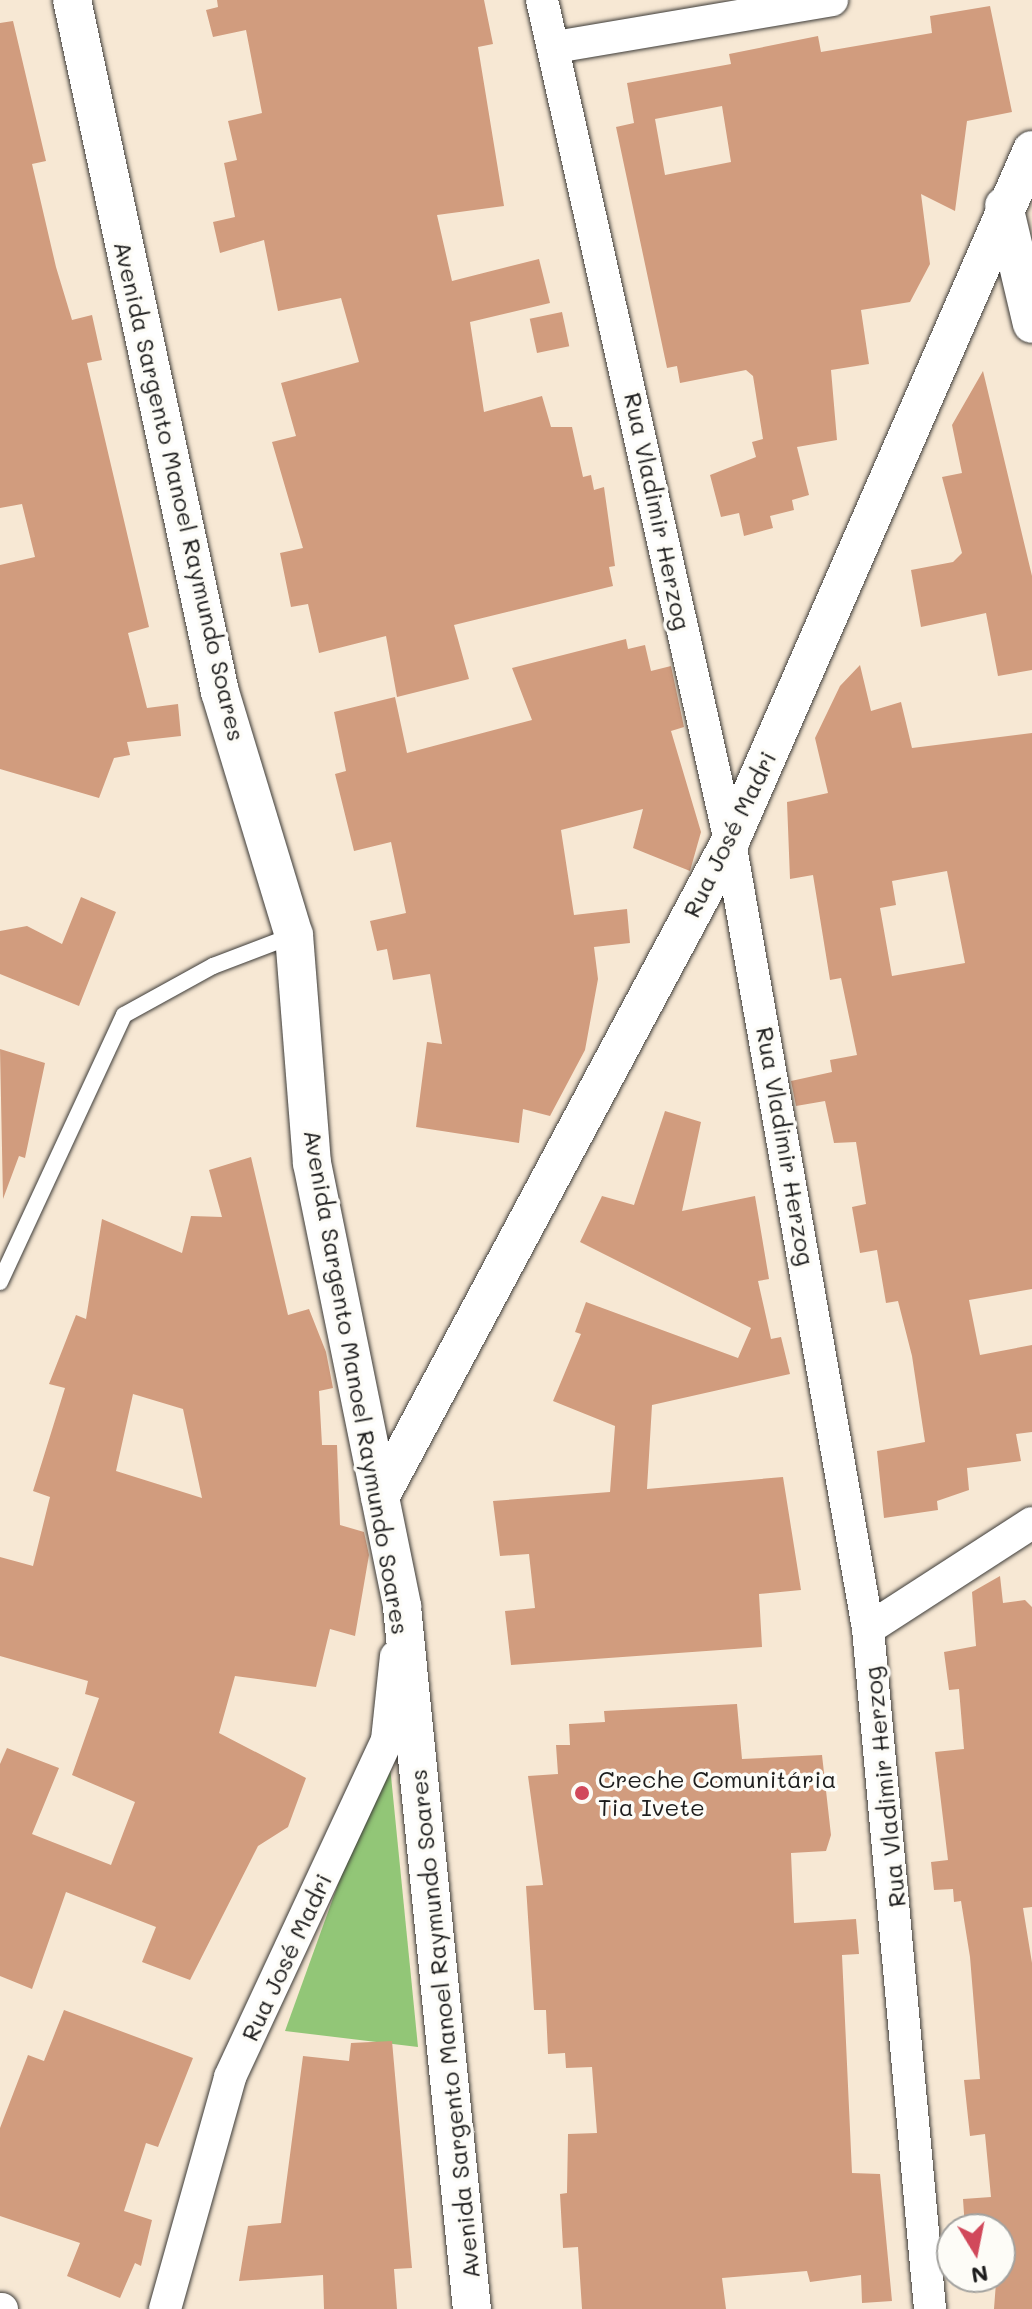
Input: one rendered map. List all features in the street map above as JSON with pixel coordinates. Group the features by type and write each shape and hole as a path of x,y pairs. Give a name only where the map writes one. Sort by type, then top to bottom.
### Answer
{"street":[{"name":"Avenida Sargento Manoel Raymundo Soares","path":"72,0 220,692 294,935 312,1163 402,1607 472,2309"},
{"name":"Rua Vladimir Herzog","path":"542,0 555,47 730,842 868,1629 930,2309"},
{"path":"555,47 832,0"},
{"name":"Rua José Madri","path":"380,1497 730,842 1004,206 1032,150"},
{"path":"1004,206 1032,324"},
{"path":"868,1629 1032,1523"},
{"name":"Rua José Madri","path":"165,2309 230,2077 387,1740 402,1607"}],"lane":[{"path":"0,1282 124,1015 213,966 294,935"}],"green space":[{"path":"388,1746 418,2047 285,2031"}],"building":[{"path":"217,0 484,0 493,44 478,47 504,206 437,215 452,281 539,259 550,303 470,322 484,412 542,396 551,427 572,427 583,477 591,475 594,490 604,487 615,566 609,567 613,586 454,625 469,679 397,697 386,636 319,653 308,604 291,607 280,553 303,548 272,442 296,436 281,383 359,362 341,298 278,311 264,240 220,253 213,222 235,217 224,163 237,160 228,121 262,113 246,30 213,37 206,10 218,7"},
{"path":"990,6 1012,112 967,121 955,211 921,194 930,264 910,302 861,310 869,364 831,370 837,440 797,447 809,495 792,500 794,510 770,516 773,528 744,536 739,513 721,517 710,475 756,457 752,442 763,439 753,376 746,370 680,383 677,366 667,368 616,127 634,123 627,83 731,64 729,54 818,36 821,52 932,33 930,16","holes":["722,106 731,162 665,175 655,119"]},
{"path":"13,21 46,161 32,164 56,267 72,320 92,315 102,360 87,363 149,627 128,633 147,708 178,704 181,736 127,742 130,755 114,758 99,798 0,769 0,565 35,557 22,504 0,508 0,23"},
{"path":"562,312 569,346 537,353 530,319"},
{"path":"983,371 1032,576 1032,670 998,676 986,613 921,627 911,570 953,562 962,553 942,477 962,473 952,425"},
{"path":"626,639 628,649 645,645 651,671 671,666 684,727 671,731 701,832 690,871 633,848 643,809 561,830 574,915 627,909 630,943 594,947 598,979 585,1050 550,1116 523,1109 519,1143 416,1127 427,1042 442,1044 430,974 393,980 387,949 377,951 370,921 406,913 391,842 354,851 335,774 346,771 334,712 395,697 407,753 532,720 512,668"},
{"path":"860,665 871,711 901,702 912,748 1032,733 1032,1289 969,1300 980,1355 1032,1345 1032,1432 1016,1434 1021,1461 967,1468 969,1490 937,1501 938,1510 884,1518 877,1451 925,1442 912,1356 898,1301 886,1303 877,1250 860,1253 852,1207 866,1204 856,1142 834,1143 825,1101 796,1106 791,1081 832,1072 830,1060 857,1055 841,978 830,980 813,875 790,879 787,802 828,793 815,738 840,686","holes":["947,871 965,963 892,976 880,908 896,905 892,881"]},
{"path":"81,897 116,912 79,1006 0,974 0,931 27,926 62,944"},
{"path":"0,1049 45,1063 25,1158 19,1156 3,1199"},
{"path":"665,1111 701,1122 682,1211 755,1196 769,1279 758,1281 771,1339 781,1337 790,1374 652,1405 647,1489 783,1477 801,1590 759,1594 762,1647 511,1665 505,1611 535,1608 529,1554 500,1556 493,1501 610,1492 615,1426 553,1401 581,1334 575,1332 586,1302 738,1358 751,1328 580,1242 602,1196 634,1205"},
{"path":"251,1157 288,1315 309,1309 326,1352 333,1388 319,1391 322,1445 337,1445 340,1525 364,1532 369,1555 355,1636 330,1629 316,1687 235,1676 219,1733 306,1778 288,1827 258,1846 190,1980 142,1962 156,1927 66,1892 32,1989 0,1976 0,1764 7,1748 59,1768 32,1834 111,1865 135,1802 72,1775 99,1698 85,1694 88,1681 0,1656 0,1557 33,1566 50,1497 33,1491 65,1388 49,1384 76,1315 86,1319 102,1219 182,1253 191,1216 222,1217 209,1170","holes":["133,1394 183,1409 202,1498 116,1471"]},
{"path":"1000,1576 1003,1603 1025,1600 1032,1607 1032,1907 1023,1908 1032,1963 1032,2309 994,2309 995,2293 1016,2293 1016,2213 964,2213 963,2199 991,2197 985,2134 970,2136 964,2080 980,2079 970,1957 961,1901 954,1902 953,1889 934,1890 931,1862 948,1860 935,1752 964,1749 959,1689 949,1690 944,1652 976,1646 972,1592"},
{"path":"737,1704 742,1759 822,1755 831,1835 826,1851 791,1853 794,1923 856,1919 859,1954 842,1955 852,2173 880,2174 892,2301 862,2303 861,2275 810,2282 807,2271 722,2278 726,2309 582,2309 578,2247 563,2248 560,2194 567,2193 568,2134 597,2133 592,2067 566,2068 565,2053 548,2054 546,2010 534,2010 526,1886 543,1885 528,1776 558,1774 556,1745 570,1745 569,1724 605,1722 604,1711"},
{"path":"64,2010 193,2058 158,2147 146,2143 124,2211 152,2220 141,2266 135,2263 120,2298 67,2276 80,2243 0,2216 0,2128 28,2055 44,2061"},
{"path":"392,2041 412,2268 394,2269 397,2309 324,2309 323,2275 239,2281 248,2226 281,2223 303,2056 349,2061 351,2043"}],"place":[{"name":"Creche Comunitária Tia Ivete","path":"582,1793"}]}
